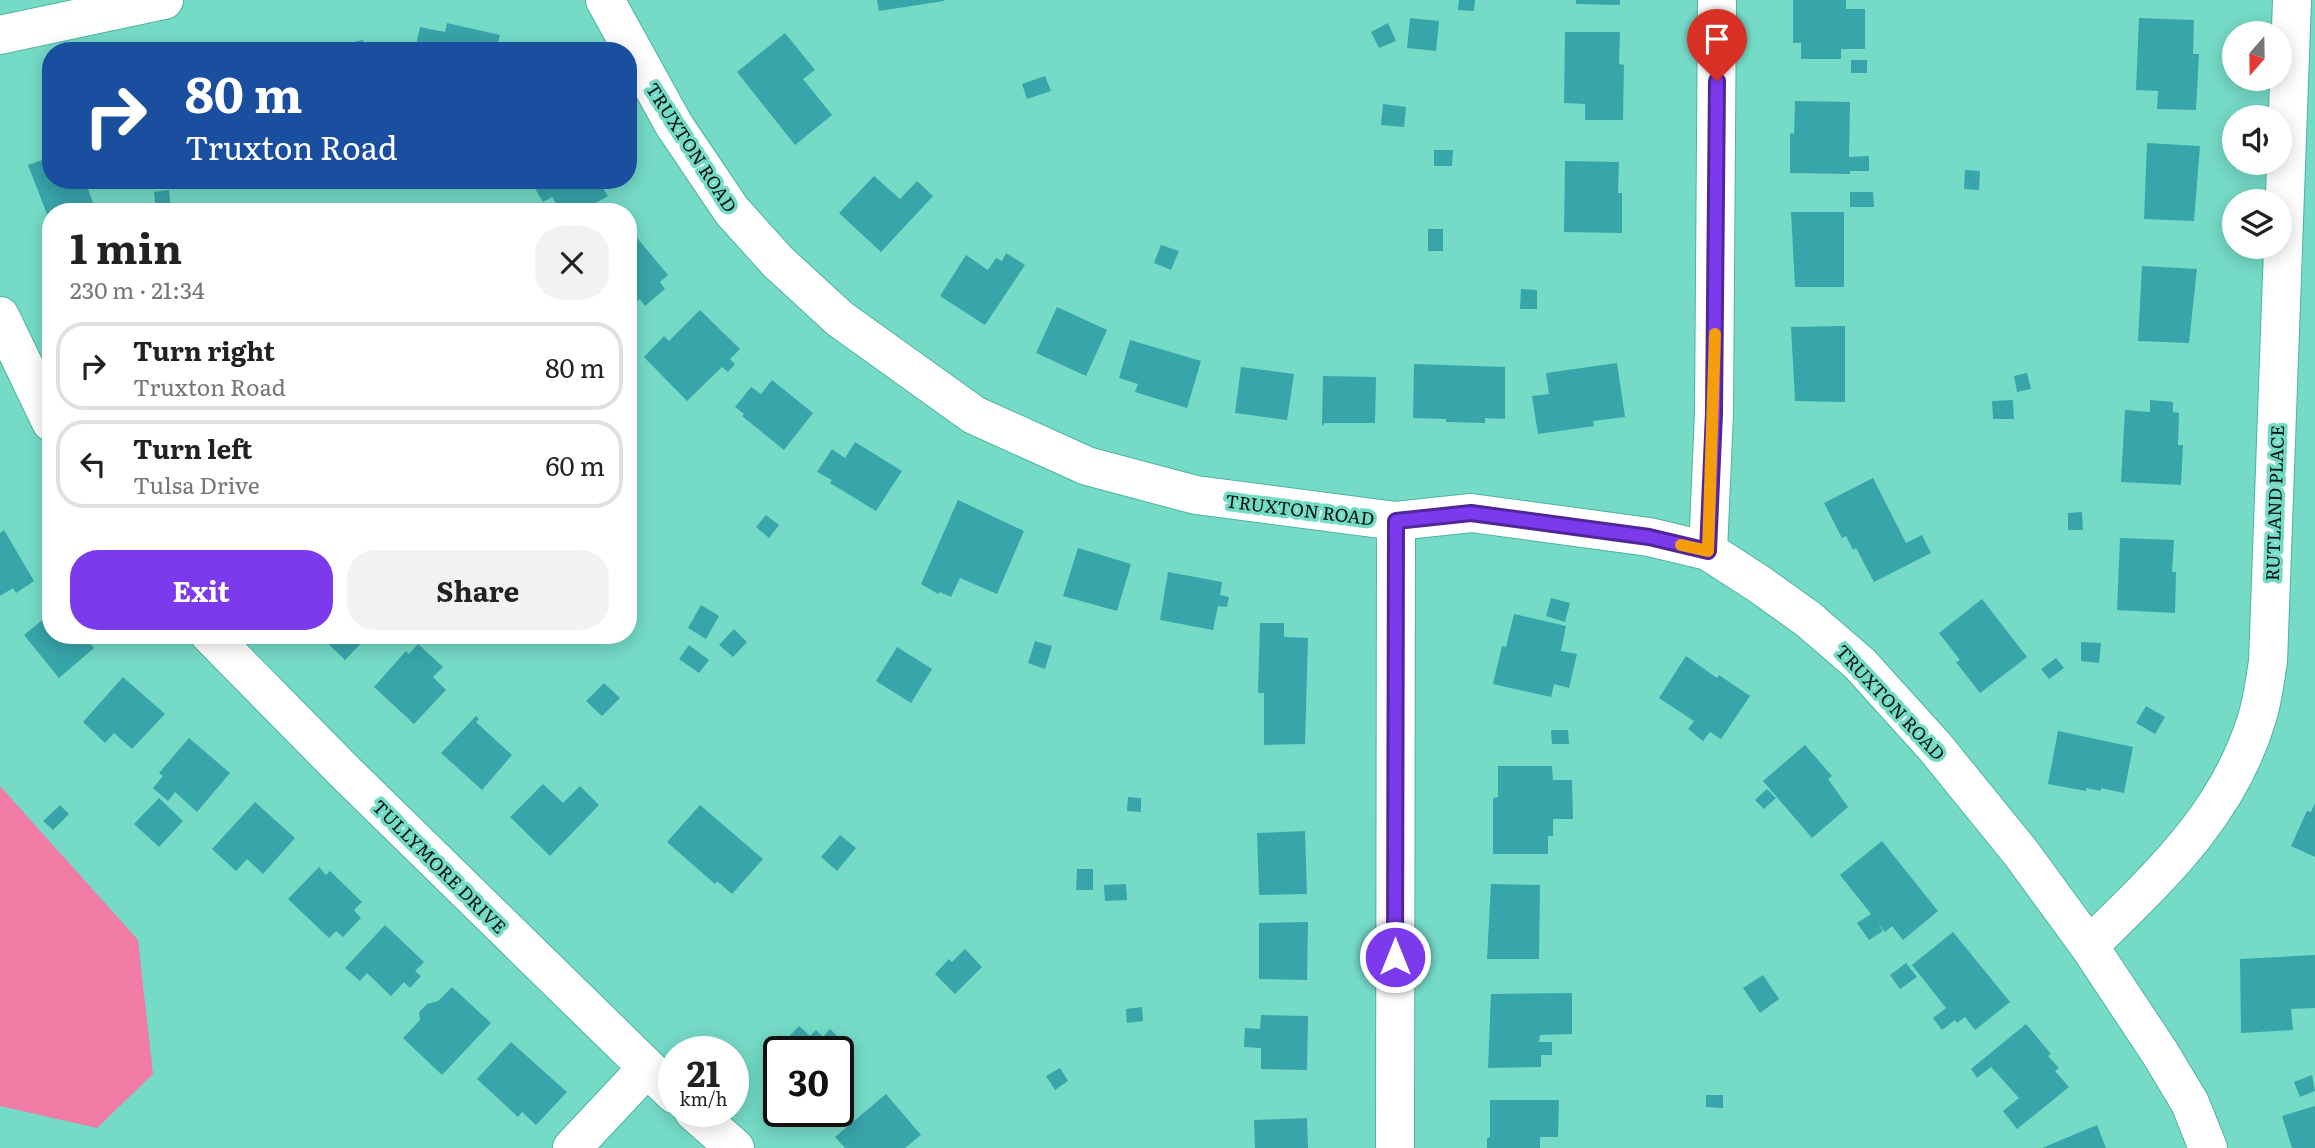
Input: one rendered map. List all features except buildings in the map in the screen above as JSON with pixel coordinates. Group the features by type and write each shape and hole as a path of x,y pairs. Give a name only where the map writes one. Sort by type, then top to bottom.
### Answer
{"street":[{"path":"0,35 164,0"},
{"name":"TRUXTON ROAD","path":"605,0 628,42"},
{"path":"1708,551 1714,413 1717,0"},
{"name":"RUTLAND PLACE","path":"2089,946 2168,868 2210,817 2233,778 2259,712 2268,662 2292,0"},
{"name":"TRUXTON ROAD","path":"637,58 674,125 732,211 778,261 840,319 974,415 1087,466 1196,495 1396,521 1471,513 1649,537 1708,551 1808,619 1860,664 1935,747 2012,842 2089,946 2160,1052 2190,1103 2208,1148"},
{"path":"0,316 42,403"},
{"path":"1395,1148 1396,521"},
{"name":"TULLYMORE DRIVE","path":"219,644 658,1080"},
{"path":"572,1148 658,1084"},
{"path":"711,1127 735,1148"}],"shaded area":[{"path":"0,786 138,940 153,1074 97,1128 0,1106"}],"slow traffic":[{"path":"1681,545 1708,551 1715,334"}],"route":[{"path":"1395,957 1396,521 1471,513 1649,537 1708,551 1714,413 1717,81"}]}
